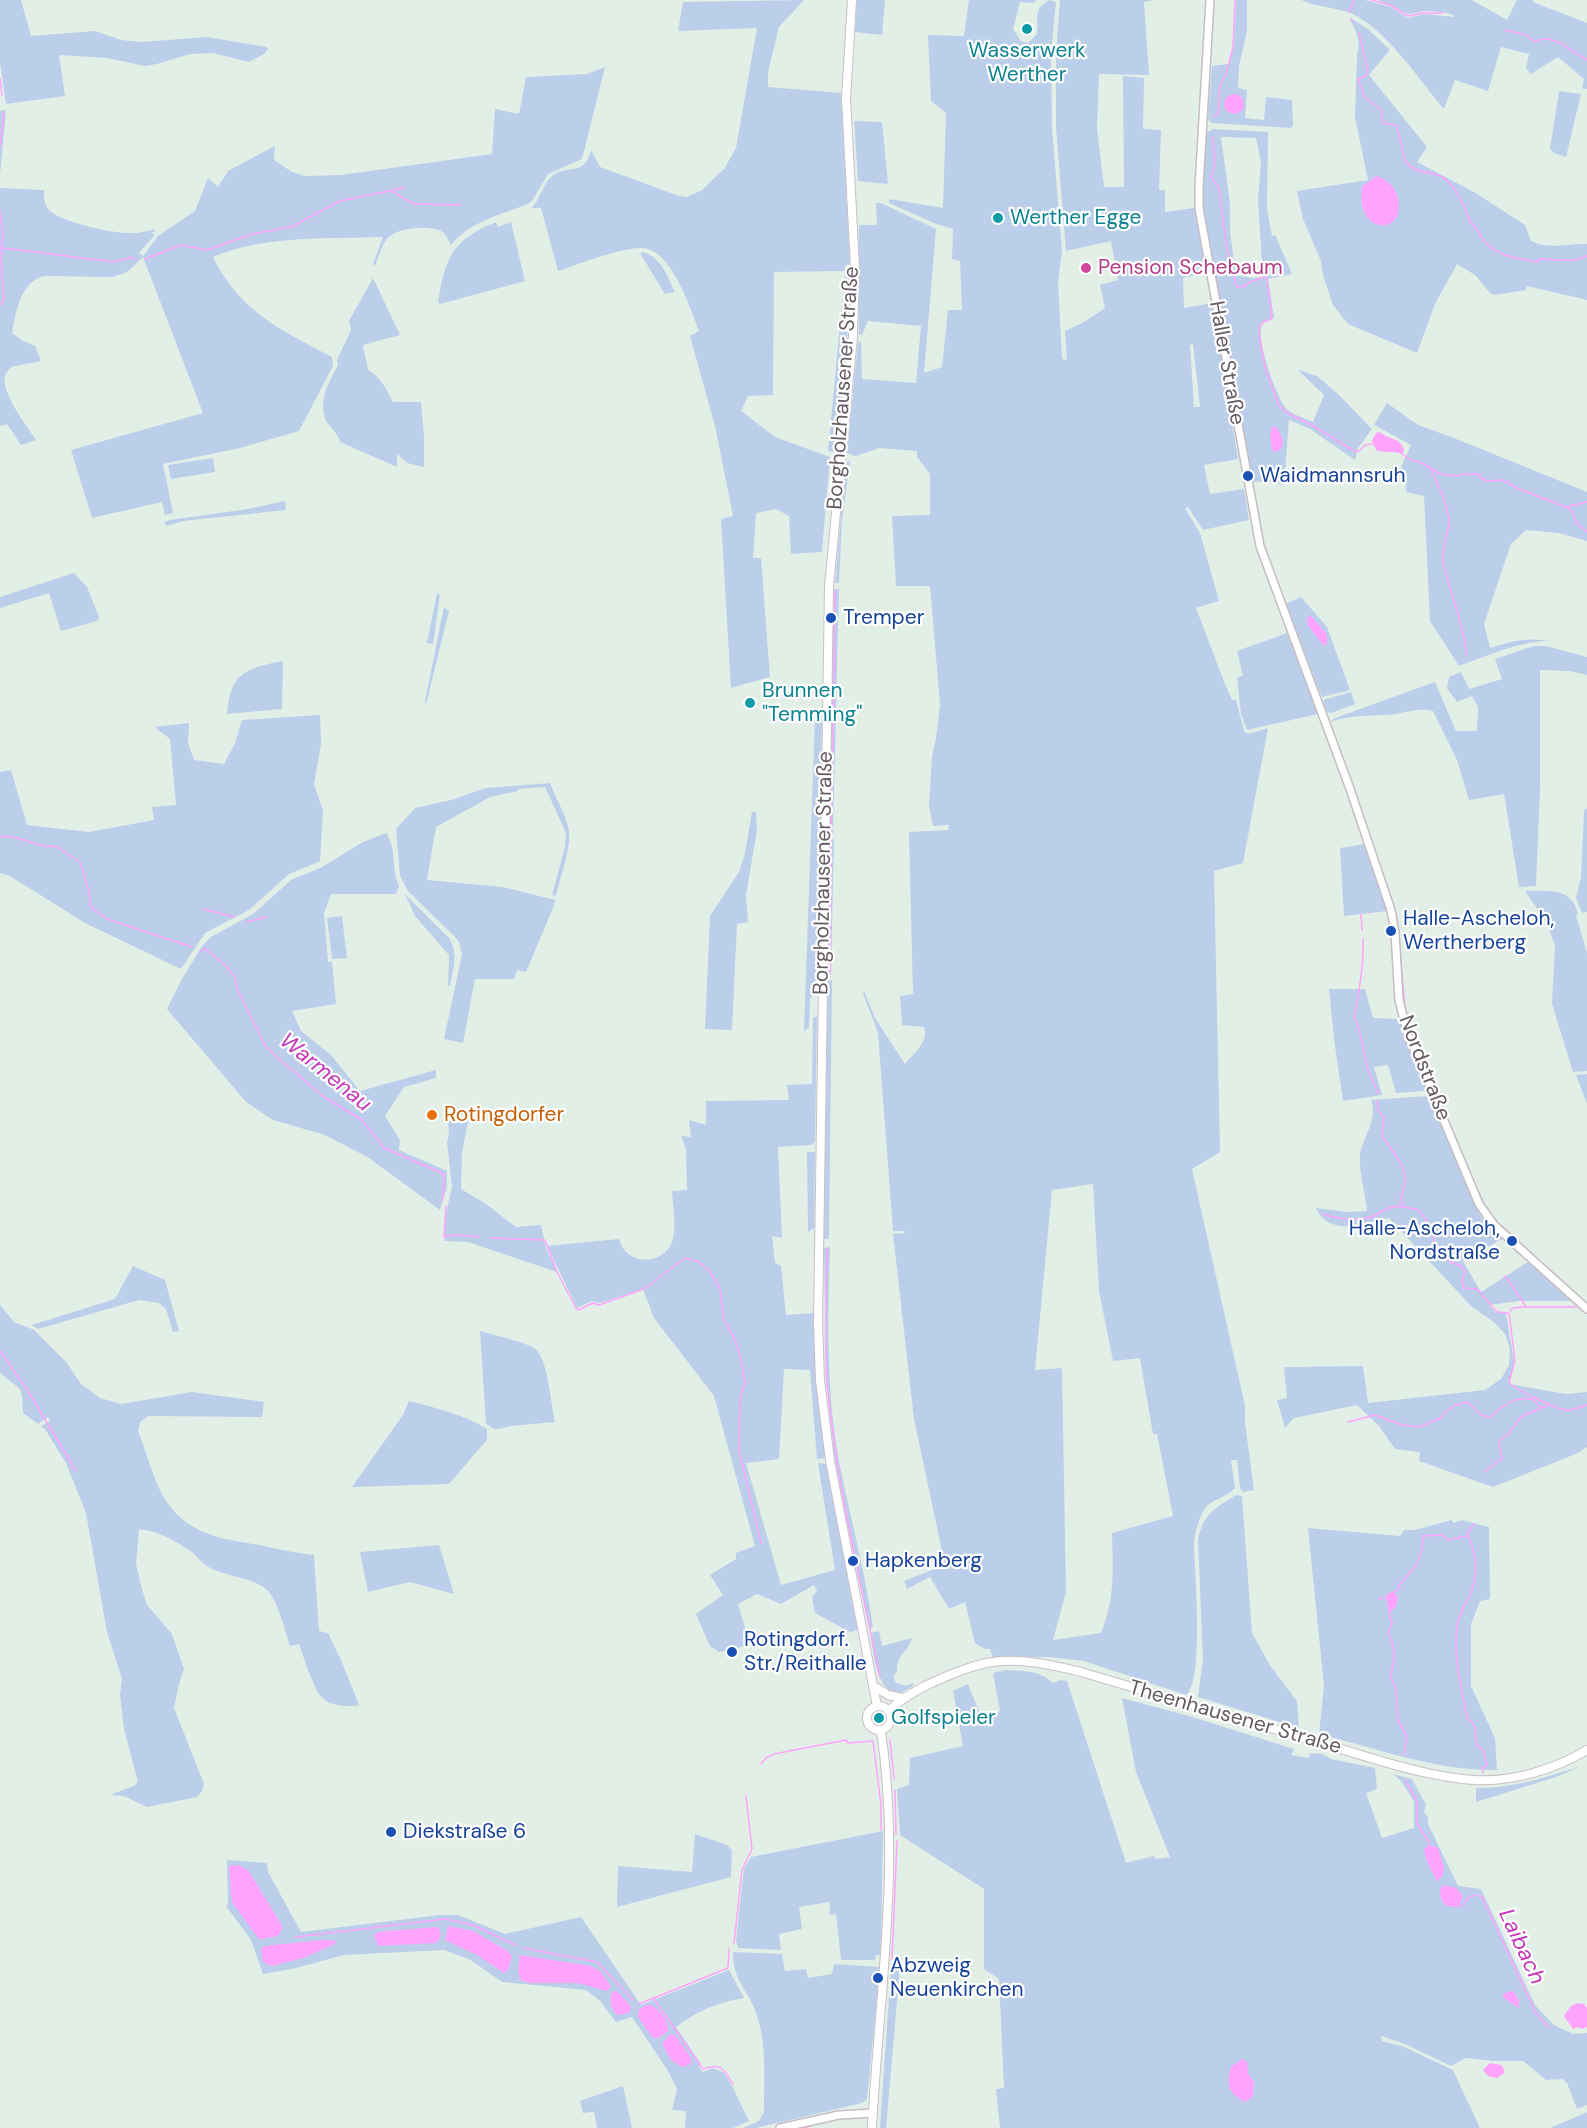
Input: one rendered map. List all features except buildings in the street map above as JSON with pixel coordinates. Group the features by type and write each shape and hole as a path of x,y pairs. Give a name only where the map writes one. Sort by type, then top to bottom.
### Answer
{"main road":[{"name":"Borgholzhausener Straße","path":"852,0 846,98 854,224 855,295 829,586 818,1322 820,1380 830,1461 877,1706"},
{"name":"Theenhausener Straße","path":"888,1711 903,1698 927,1683 973,1666 992,1662 1025,1662 1081,1672 1356,1753 1453,1778 1511,1779 1564,1762 1587,1750"},
{"path":"874,1686 888,1695 903,1698"},
{"path":"877,1706 888,1711 891,1723 887,1728 881,1731 870,1727 867,1721 870,1710 877,1706"},
{"path":"872,2128 889,1885 887,1785 881,1731"}],"street":[{"name":"Haller Straße","path":"1210,0 1198,187 1199,208 1256,535 1323,714"},
{"name":"Nordstraße","path":"1323,714 1391,910 1395,933 1399,1000 1407,1035 1479,1204 1494,1225 1587,1309"},
{"path":"780,2128 839,2115 873,2113"}],"shaded area":[{"path":"0,0 21,0 31,36 95,31 121,40 141,42 207,37 268,49 264,54 249,62 213,53 190,54 145,66 107,58 59,55 65,96 6,104 0,62"},
{"path":"804,0 779,27 768,72 768,87 841,93 850,264 845,266 845,271 774,272 773,395 748,396 741,411 775,437 830,457 822,552 791,554 789,516 776,509 756,513 753,558 761,558 770,677 731,688 721,519 733,516 715,426 690,336 699,331 686,297 666,262 648,249 617,252 558,271 541,208 532,208 552,176 564,170 580,167 588,159 591,150 600,167 679,196 687,197 702,190 724,169 736,148 757,28 678,31 683,2"},
{"path":"857,0 885,0 882,35 855,32"},
{"path":"969,0 1037,0 1033,3 1020,2 1013,29 1021,41 1028,43 1037,34 1037,15 1040,7 1049,0 1056,2 1051,53 1052,128 1062,251 1058,282 1062,359 1067,360 1065,331 1105,308 1100,285 1118,280 1111,241 1066,251 1056,128 1056,53 1060,0 1154,0 1144,2 1149,75 1099,74 1097,128 1104,187 1124,187 1123,76 1144,78 1143,129 1161,130 1159,190 1165,190 1165,212 1194,208 1206,273 1183,278 1184,308 1212,303 1238,459 1204,465 1210,494 1244,489 1249,520 1203,530 1188,507 1185,508 1200,533 1219,601 1196,608 1232,700 1236,700 1244,731 1248,734 1268,728 1243,863 1214,871 1220,1152 1192,1169 1245,1406 1245,1423 1254,1490 1243,1492 1240,1488 1237,1460 1231,1460 1235,1488 1207,1506 1199,1522 1194,1541 1197,1647 1192,1685 1186,1695 1084,1661 1050,1657 993,1657 990,1649 985,1649 975,1643 965,1602 949,1609 930,1577 907,1589 904,1581 945,1565 914,1419 893,1234 905,1233 905,1231 893,1231 878,1033 863,993 864,991 875,1018 905,1064 920,1047 925,1032 924,1027 902,1025 900,996 913,994 909,832 948,830 949,825 933,826 929,806 932,756 940,705 930,586 896,586 892,516 930,515 930,474 917,457 917,451 879,448 856,456 847,453 858,341 861,343 862,379 916,383 921,326 868,321 862,335 859,334 859,225 877,225 876,203 881,203 936,229 924,373 942,367 948,310 962,310 960,261 952,259 953,229 889,203 889,199 943,208 946,113 931,101 928,35 964,36","holes":["1193,344 1200,407 1194,407 1190,345","1093,1184 1099,1291 1113,1361 1140,1358 1153,1434 1157,1434 1173,1516 1112,1533 1111,1596 1101,1633 1053,1640 1066,1592 1062,1368 1035,1370 1052,1190"]},
{"path":"1236,0 1247,0 1247,31 1239,66 1238,88 1247,90 1245,118 1264,120 1266,97 1292,100 1293,126 1291,128 1211,123 1208,119 1212,66 1229,64 1234,45"},
{"path":"1301,0 1365,0 1391,7 1408,18 1425,14 1454,17 1454,15 1427,11 1408,14 1378,0 1472,0 1507,20 1517,0 1533,0 1533,2 1587,23 1587,89 1582,88 1584,79 1558,57 1531,74 1526,69 1529,54 1501,47 1488,91 1455,80 1444,109 1389,42 1363,20 1344,11"},
{"path":"1349,17 1368,29 1390,50 1369,75 1427,147 1417,162 1474,192 1525,225 1531,241 1551,246 1587,244 1587,300 1527,286 1526,290 1491,294 1475,275 1457,264 1435,304 1417,353 1348,324 1333,305 1321,261 1303,219 1297,191 1368,180 1355,117 1359,44"},
{"path":"605,67 582,159 548,174 528,204 477,224 451,245 445,234 439,230 417,228 390,236 375,266 373,264 383,237 319,238 275,242 232,250 213,257 224,276 249,306 279,328 332,357 333,366 299,431 240,448 163,464 173,513 165,515 162,502 92,518 71,450 203,413 143,257 127,272 112,277 44,276 29,284 20,299 12,333 35,346 41,361 11,367 5,374 5,382 6,390 15,409 36,440 21,445 7,424 0,426 0,188 44,190 48,209 62,218 84,226 130,233 154,229 155,231 152,232 154,236 139,253 143,256 158,236 195,211 208,178 218,187 228,171 275,146 274,160 292,172 305,176 341,175 492,154 495,109 519,114 526,77 587,74"},
{"path":"1559,91 1581,94 1566,157 1550,149"},
{"path":"1234,94 1241,97 1244,104 1241,111 1234,114 1227,111 1224,104 1227,97"},
{"path":"0,111 6,111 0,174"},
{"path":"854,121 882,122 888,184 858,181"},
{"path":"1213,129 1268,132 1267,209 1272,236 1275,235 1292,274 1268,279 1274,318 1262,325 1261,332 1268,368 1283,403 1292,413 1313,422 1324,395 1298,370 1317,376 1372,429 1358,448 1355,460 1310,429 1289,420 1284,485 1269,481 1251,482 1203,215 1201,188 1206,133","holes":["1221,137 1256,138 1261,162 1258,201 1263,277 1252,278 1236,275"]},
{"path":"1376,176 1390,184 1398,199 1395,220 1388,224 1380,225 1372,222 1366,215 1362,203 1362,187"},
{"path":"496,222 498,227 511,222 525,281 440,304 438,302 444,273 448,261 460,243"},
{"path":"643,252 659,263 675,292 665,294 640,253"},
{"path":"850,272 849,317 835,452 828,451 845,273"},
{"path":"373,278 400,335 363,345 368,370 380,380 393,402 421,402 424,467 407,463 397,454 397,467 340,442 325,418 324,397 351,330 349,321"},
{"path":"1387,403 1418,425 1587,492 1587,541 1559,533 1526,530 1511,544 1484,624 1490,648 1525,640 1547,641 1513,647 1459,666 1430,621 1424,496 1406,492 1405,471 1401,467 1411,445 1374,425"},
{"path":"1273,426 1277,428 1283,440 1281,449 1275,452 1272,450 1270,434"},
{"path":"1380,432 1397,440 1404,449 1403,453 1377,451 1372,441 1376,433"},
{"path":"213,458 215,472 171,479 168,465"},
{"path":"850,461 842,522 839,583 835,583 846,462"},
{"path":"285,501 286,510 183,521 167,526 164,522 248,509"},
{"path":"74,573 87,587 99,617 97,621 61,631 49,593 0,608 0,597"},
{"path":"834,589 839,589 833,835 829,835"},
{"path":"437,593 440,595 433,644 427,643"},
{"path":"1301,597 1327,627 1350,690 1322,697 1285,604"},
{"path":"444,607 449,611 426,704 425,701"},
{"path":"1310,615 1327,634 1327,645 1322,644 1307,624"},
{"path":"1287,633 1318,714 1247,730 1241,714 1237,677 1243,676 1237,651"},
{"path":"1534,646 1546,646 1587,657 1587,675 1570,671 1540,670 1540,788 1536,886 1519,887 1504,794 1469,800 1457,760 1433,711 1420,710 1358,716 1330,722 1335,718 1435,682 1456,731 1477,731 1478,707 1472,696 1457,702 1447,688 1449,677 1461,672 1469,689 1502,679 1495,659"},
{"path":"283,661 282,709 227,714 232,689 243,674 259,666"},
{"path":"1351,692 1355,704 1331,713 1327,712 1323,700"},
{"path":"320,715 321,744 314,784 323,811 320,861 289,874 249,910 205,933 181,969 85,923 10,876 0,873 0,772 11,770 27,825 89,832 154,820 152,807 176,805 170,739 155,727 189,723 188,743 194,760 224,764 235,743 242,720"},
{"path":"815,716 822,717 816,992 810,999 809,1027 804,1031"},
{"path":"550,783 569,831 567,855 556,896 552,895 565,847 566,833 545,787 518,789 518,791 490,797 436,827 427,880 503,887 555,900 526,972 517,970 514,979 475,979 463,1043 444,1039 462,954 459,942 408,891 400,876 396,829 415,808 451,800 486,788"},
{"path":"1587,808 1587,912 1582,913 1576,898 1581,877 1584,810"},
{"path":"752,812 756,812 757,830 746,895 748,922 737,924 732,1030 705,1029 710,916 739,872 745,853"},
{"path":"386,833 392,845 399,886 396,894 331,894 324,913 328,962 332,962 336,1004 292,1011 301,1031 331,1055 360,1091 436,1070 436,1078 404,1087 385,1116 400,1140 399,1150 447,1171 447,1187 440,1210 369,1158 325,1135 273,1120 246,1102 167,1009 202,946 211,937 253,914 291,880 322,867 363,842"},
{"path":"834,839 831,975 827,975 829,840"},
{"path":"1365,844 1387,911 1344,916 1340,848"},
{"path":"1525,891 1558,892 1565,895 1575,905 1587,953 1587,1071 1573,1072 1552,1004 1555,945 1545,920"},
{"path":"405,894 449,938 452,944 454,961 450,986 448,986 449,955 415,916"},
{"path":"342,916 347,958 332,959 327,918"},
{"path":"832,980 829,1239 824,1239 828,981"},
{"path":"1329,989 1365,989 1373,1018 1398,1019 1425,1089 1423,1091 1396,1093 1388,1065 1374,1067 1382,1095 1343,1101"},
{"path":"817,1016 815,1142 811,1145 778,1147 782,1238 772,1236 775,1263 781,1266 786,1315 814,1313 826,1458 817,1459 810,1370 784,1369 779,1459 746,1463 781,1585 835,1570 818,1463 827,1464 858,1630 850,1632 815,1613 812,1597 817,1591 814,1585 781,1604 757,1594 738,1604 750,1645 719,1652 710,1646 696,1614 723,1595 710,1575 736,1559 736,1553 755,1546 714,1396 654,1318 643,1289 600,1303 592,1301 577,1308 547,1246 619,1239 628,1254 636,1258 644,1260 660,1256 672,1242 674,1217 672,1191 687,1190 686,1149 681,1136 691,1137 689,1120 706,1125 706,1101 789,1100 787,1085 812,1084 813,1018"},
{"path":"1587,1074 1587,1104 1576,1075"},
{"path":"1428,1096 1475,1205 1481,1216 1502,1239 1463,1261 1481,1292 1528,1262 1571,1301 1520,1301 1489,1305 1496,1313 1506,1313 1514,1361 1509,1384 1566,1394 1587,1392 1587,1447 1578,1453 1493,1487 1419,1461 1420,1452 1395,1449 1379,1426 1357,1405 1294,1418 1285,1428 1277,1400 1287,1398 1284,1367 1363,1366 1368,1403 1485,1390 1501,1379 1509,1365 1510,1349 1505,1334 1495,1323 1472,1307 1389,1218 1359,1225 1338,1226 1322,1217 1316,1208 1347,1212 1367,1211 1360,1154 1372,1121 1371,1100"},
{"path":"469,1117 462,1152 461,1189 486,1204 516,1227 541,1225 546,1248 557,1272 468,1242 444,1241 446,1213 452,1187 447,1142 448,1121"},
{"path":"807,1152 815,1152 814,1228 808,1232"},
{"path":"830,1247 829,1327 832,1408 839,1461 870,1606 873,1627 869,1629 835,1461 826,1380 824,1248"},
{"path":"133,1266 165,1280 179,1331 173,1332 166,1309 159,1303 139,1300 38,1329 32,1325 115,1299"},
{"path":"0,1305 14,1322 34,1330 67,1363 81,1384 100,1398 121,1404 192,1392 264,1402 262,1417 148,1416 140,1422 138,1431 163,1496 172,1509 193,1527 217,1537 314,1555 319,1631 328,1633 359,1705 329,1703 317,1691 299,1644 290,1646 278,1609 267,1590 255,1582 214,1570 175,1541 152,1532 139,1530 136,1564 142,1589 147,1605 172,1634 184,1669 174,1708 204,1784 197,1797 147,1807 124,1796 112,1794 134,1786 138,1782 124,1729 120,1695 122,1679 107,1632 86,1513 66,1463 41,1426 50,1421 48,1417 38,1424 23,1413 20,1389 0,1373"},
{"path":"480,1331 522,1343 539,1353 546,1371 555,1422 499,1429 486,1424"},
{"path":"409,1401 449,1412 478,1424 487,1429 487,1440 449,1484 352,1487 403,1415"},
{"path":"1236,1495 1242,1496 1252,1633 1271,1667 1297,1701 1299,1728 1198,1697 1203,1660 1198,1540 1206,1518 1221,1504"},
{"path":"1452,1520 1453,1523 1462,1520 1489,1527 1490,1599 1480,1601 1471,1624 1471,1686 1495,1738 1497,1770 1430,1763 1319,1734 1324,1686 1308,1528 1400,1536 1404,1530 1415,1530"},
{"path":"439,1545 454,1594 410,1582 368,1592 360,1552"},
{"path":"1393,1591 1398,1597 1396,1606 1389,1614 1386,1595"},
{"path":"879,1631 882,1646 912,1638 900,1657 897,1672 893,1676 896,1683 906,1686 914,1683 913,1686 900,1693 891,1693 878,1673 870,1633"},
{"path":"1005,1670 1037,1673 1053,1683 1061,1680 1067,1681 1126,1863 1154,1856 1155,1859 1170,1857 1136,1772 1122,1698 1294,1749 1291,1755 1309,1758 1310,1753 1322,1754 1331,1759 1375,1768 1377,1789 1366,1793 1382,1838 1414,1828 1414,1802 1402,1782 1393,1774 1412,1779 1426,1805 1424,1812 1428,1817 1428,1824 1458,1886 1481,1889 1535,2005 1554,2025 1573,2034 1587,2033 1587,2105 1577,2109 1567,2083 1562,2079 1546,2080 1523,2061 1466,2058 1451,2066 1405,2044 1381,2036 1382,2041 1402,2046 1453,2070 1480,2128 1000,2128 996,2089 1004,2088 999,1979 984,1969 984,1889 900,1835 897,1789 909,1785 910,1758 963,1746 953,1691 968,1684 982,1719 1000,1711 993,1673"},
{"path":"1581,1766 1556,1777 1476,1802 1476,1788 1503,1787"},
{"path":"883,1831 881,1955 876,1955 875,1960 841,1960 836,1914 830,1915 830,1902 799,1907 802,1929 779,1934 781,1950 738,1948 736,1940 744,1869 751,1857"},
{"path":"695,1834 727,1845 732,1850 731,1877 617,1907 618,1866 692,1872"},
{"path":"1430,1845 1438,1848 1444,1868 1443,1875 1437,1882 1426,1859 1424,1849"},
{"path":"227,1860 267,1863 268,1872 301,1932 440,1915 458,1915 505,1934 581,1917 641,2005 729,1970 744,1998 708,2008 676,2027 701,2064 699,2066 702,2072 713,2068 723,2072 749,2121 733,2128 685,2128 686,2111 672,2110 677,2089 668,2071 632,2017 616,2022 600,2001 586,1990 502,1982 469,1959 444,1950 344,1955 263,1974 251,1940 226,1906 228,1904"},
{"path":"238,1865 248,1870 283,1927 278,1936 258,1938 232,1902 229,1866"},
{"path":"1442,1885 1456,1888 1463,1896 1456,1907 1447,1906 1443,1901 1440,1896"},
{"path":"448,1926 473,1931 508,1951 512,1957 508,1970 504,1973 477,1955 445,1940"},
{"path":"439,1928 441,1935 436,1943 378,1946 374,1935 378,1932"},
{"path":"323,1940 336,1941 335,1944 303,1958 272,1966 263,1962 261,1949 264,1946"},
{"path":"733,1952 782,1954 785,1971 806,1969 808,1978 832,1974 834,1964 880,1967 867,2099 862,2103 756,2128 743,2128 759,2121 764,2112 764,2062 760,2025 735,1971"},
{"path":"520,1955 591,1966 601,1972 611,1987 606,1991 578,1983 529,1983 521,1980 518,1972"},
{"path":"900,1967 886,2128 880,2128 891,1968"},
{"path":"617,1991 631,2006 631,2010 626,2014 617,2015 612,2007 612,1992"},
{"path":"1513,1991 1519,2000 1519,2008 1504,1998 1503,1995"},
{"path":"1578,2003 1584,2004 1587,2008 1587,2027 1573,2029 1564,2016 1571,2006"},
{"path":"649,2004 660,2012 667,2022 668,2031 659,2038 653,2038 638,2017 639,2009"},
{"path":"670,2034 675,2035 691,2058 691,2064 682,2067 671,2060 662,2044"},
{"path":"1242,2059 1247,2062 1248,2073 1254,2082 1253,2097 1245,2102 1232,2092 1229,2084 1231,2067"},
{"path":"1490,2063 1501,2065 1504,2073 1497,2078 1488,2076 1483,2070"},
{"path":"623,2086 632,2128 597,2128 594,2112 583,2113 580,2101"},
{"path":"1587,2112 1587,2128 1550,2128 1583,2114"}],"waterway":[{"path":"1215,117 1218,112 1220,86 1226,74 1233,47 1235,0"},
{"path":"1349,12 1354,0"},
{"path":"1371,0 1390,5 1408,16 1443,13"},
{"path":"1505,30 1526,35 1535,42 1542,39 1555,41 1587,60"},
{"path":"1359,33 1368,71 1366,76 1358,79 1365,98 1381,109 1383,123 1395,125 1403,155 1408,164 1418,170 1438,175 1450,183 1459,196 1471,223 1490,247 1503,254 1537,262 1539,259 1569,260 1587,256"},
{"path":"0,78 2,95"},
{"path":"0,147 4,113"},
{"path":"1213,137 1215,166 1211,177 1219,188 1227,249 1236,285 1237,287 1246,286 1264,277 1267,279 1272,318 1260,324 1259,334 1265,367 1279,406 1354,451 1359,451 1365,445 1373,444"},
{"path":"145,259 181,245 207,250 252,234 291,227 340,201 404,188"},
{"path":"393,192 414,204 461,205"},
{"path":"0,212 3,230 1,260 4,299 0,305"},
{"path":"3,248 114,262 132,257 134,259"},
{"path":"1399,452 1440,474 1459,476 1479,474 1487,481 1502,480 1566,507 1587,502"},
{"path":"1431,469 1449,516 1443,560 1463,632 1466,655"},
{"path":"1567,507 1577,523 1587,532"},
{"path":"831,834 835,591"},
{"name":"Warmenau","path":"0,837 56,846 80,862 89,891 90,904 94,910 107,919 192,947"},
{"path":"830,973 831,840"},
{"path":"1379,862 1394,906"},
{"path":"203,909 234,917"},
{"name":"Laibach","path":"1361,914 1362,930"},
{"path":"246,922 267,917"},
{"path":"1397,918 1405,1009"},
{"name":"Laibach","path":"1363,939 1362,969 1354,1018 1358,1025 1368,1070 1378,1093"},
{"name":"Warmenau","path":"200,952 204,948 226,966 235,978 238,991 266,1047 324,1097 362,1120 384,1148 444,1174 442,1201"},
{"path":"1410,1028 1425,1066"},
{"name":"Laibach","path":"1377,1101 1378,1110 1384,1118 1382,1136 1399,1160 1404,1173 1404,1189 1400,1201 1404,1207 1419,1210 1435,1232 1433,1240 1444,1255 1465,1271 1462,1281 1464,1288 1477,1289 1497,1312 1509,1313 1515,1361 1509,1382 1527,1394 1563,1409 1573,1410 1587,1405"},
{"path":"1452,1132 1485,1207"},
{"name":"Warmenau","path":"446,1206 444,1237 456,1235 479,1237"},
{"name":"Laibach","path":"1323,1214 1360,1219 1371,1217 1389,1208 1402,1207"},
{"path":"1494,1219 1585,1302"},
{"name":"Warmenau","path":"490,1238 545,1240 557,1272 578,1310 593,1303 599,1305 644,1289 685,1258 699,1262 710,1272 720,1289 724,1321 734,1337 741,1360 745,1382 740,1399 739,1450 761,1543"},
{"path":"827,1249 826,1348 831,1418 849,1530 880,1677"},
{"name":"Laibach","path":"1505,1276 1525,1305 1510,1311"},
{"path":"1525,1307 1576,1307"},
{"path":"0,1351 28,1391 76,1471"},
{"name":"Laibach","path":"1348,1422 1375,1415 1402,1425 1420,1427 1441,1418 1455,1405 1468,1402 1481,1415 1490,1417 1514,1400 1533,1399 1541,1408 1548,1406"},
{"name":"Laibach","path":"1484,1472 1502,1459 1499,1441 1508,1434 1521,1417 1541,1408"},
{"name":"Laibach","path":"1393,1593 1400,1588 1399,1585 1418,1561 1423,1536 1442,1535 1447,1540 1467,1536 1473,1524"},
{"path":"1468,1536 1473,1550 1475,1573 1473,1588 1458,1621 1456,1649 1467,1718 1476,1730 1477,1745 1483,1751 1487,1765 1483,1768 1483,1773"},
{"name":"Laibach","path":"1379,1599 1387,1597"},
{"name":"Laibach","path":"1389,1614 1392,1623 1388,1633 1394,1654 1390,1676 1396,1688 1398,1721 1407,1736 1404,1755"},
{"path":"761,1764 774,1754 846,1740 848,1743 873,1741 881,1805 881,1830"},
{"path":"890,1740 894,1779"},
{"name":"Laibach","path":"1405,1780 1417,1801 1417,1823 1430,1844"},
{"path":"895,1790 896,1834"},
{"path":"734,1943 742,1870 752,1849 746,1796"},
{"path":"892,1959 897,1841"},
{"name":"Laibach","path":"1456,1906 1462,1906 1473,1896 1482,1897 1536,2013 1549,2028"},
{"path":"296,1937 445,1919 473,1925 515,1945"},
{"path":"523,1948 597,1962 633,2000"},
{"path":"639,2004 728,1968 729,1949"},
{"path":"654,1999 703,2069 718,2067 733,2084"},
{"path":"803,2128 811,2126"}],"place":[{"name":"Wasserwerk Werther","path":"1027,29"},
{"name":"Werther Egge","path":"998,218"},
{"name":"Pension Schebaum","path":"1086,268"},
{"name":"Waidmannsruh","path":"1248,476"},
{"name":"Tremper","path":"831,618"},
{"name":"Brunnen \"Temming\"","path":"750,703"},
{"name":"Halle-Ascheloh, Wertherberg","path":"1391,931"},
{"name":"Rotingdorfer","path":"432,1115"},
{"name":"Halle-Ascheloh, Nordstraße","path":"1512,1241"},
{"name":"Hapkenberg","path":"853,1561"},
{"name":"Rotingdorf. Str./Reithalle","path":"732,1652"},
{"name":"Golfspieler","path":"879,1718"},
{"name":"Diekstraße 6","path":"391,1832"},
{"name":"Abzweig Neuenkirchen","path":"878,1978"}]}
